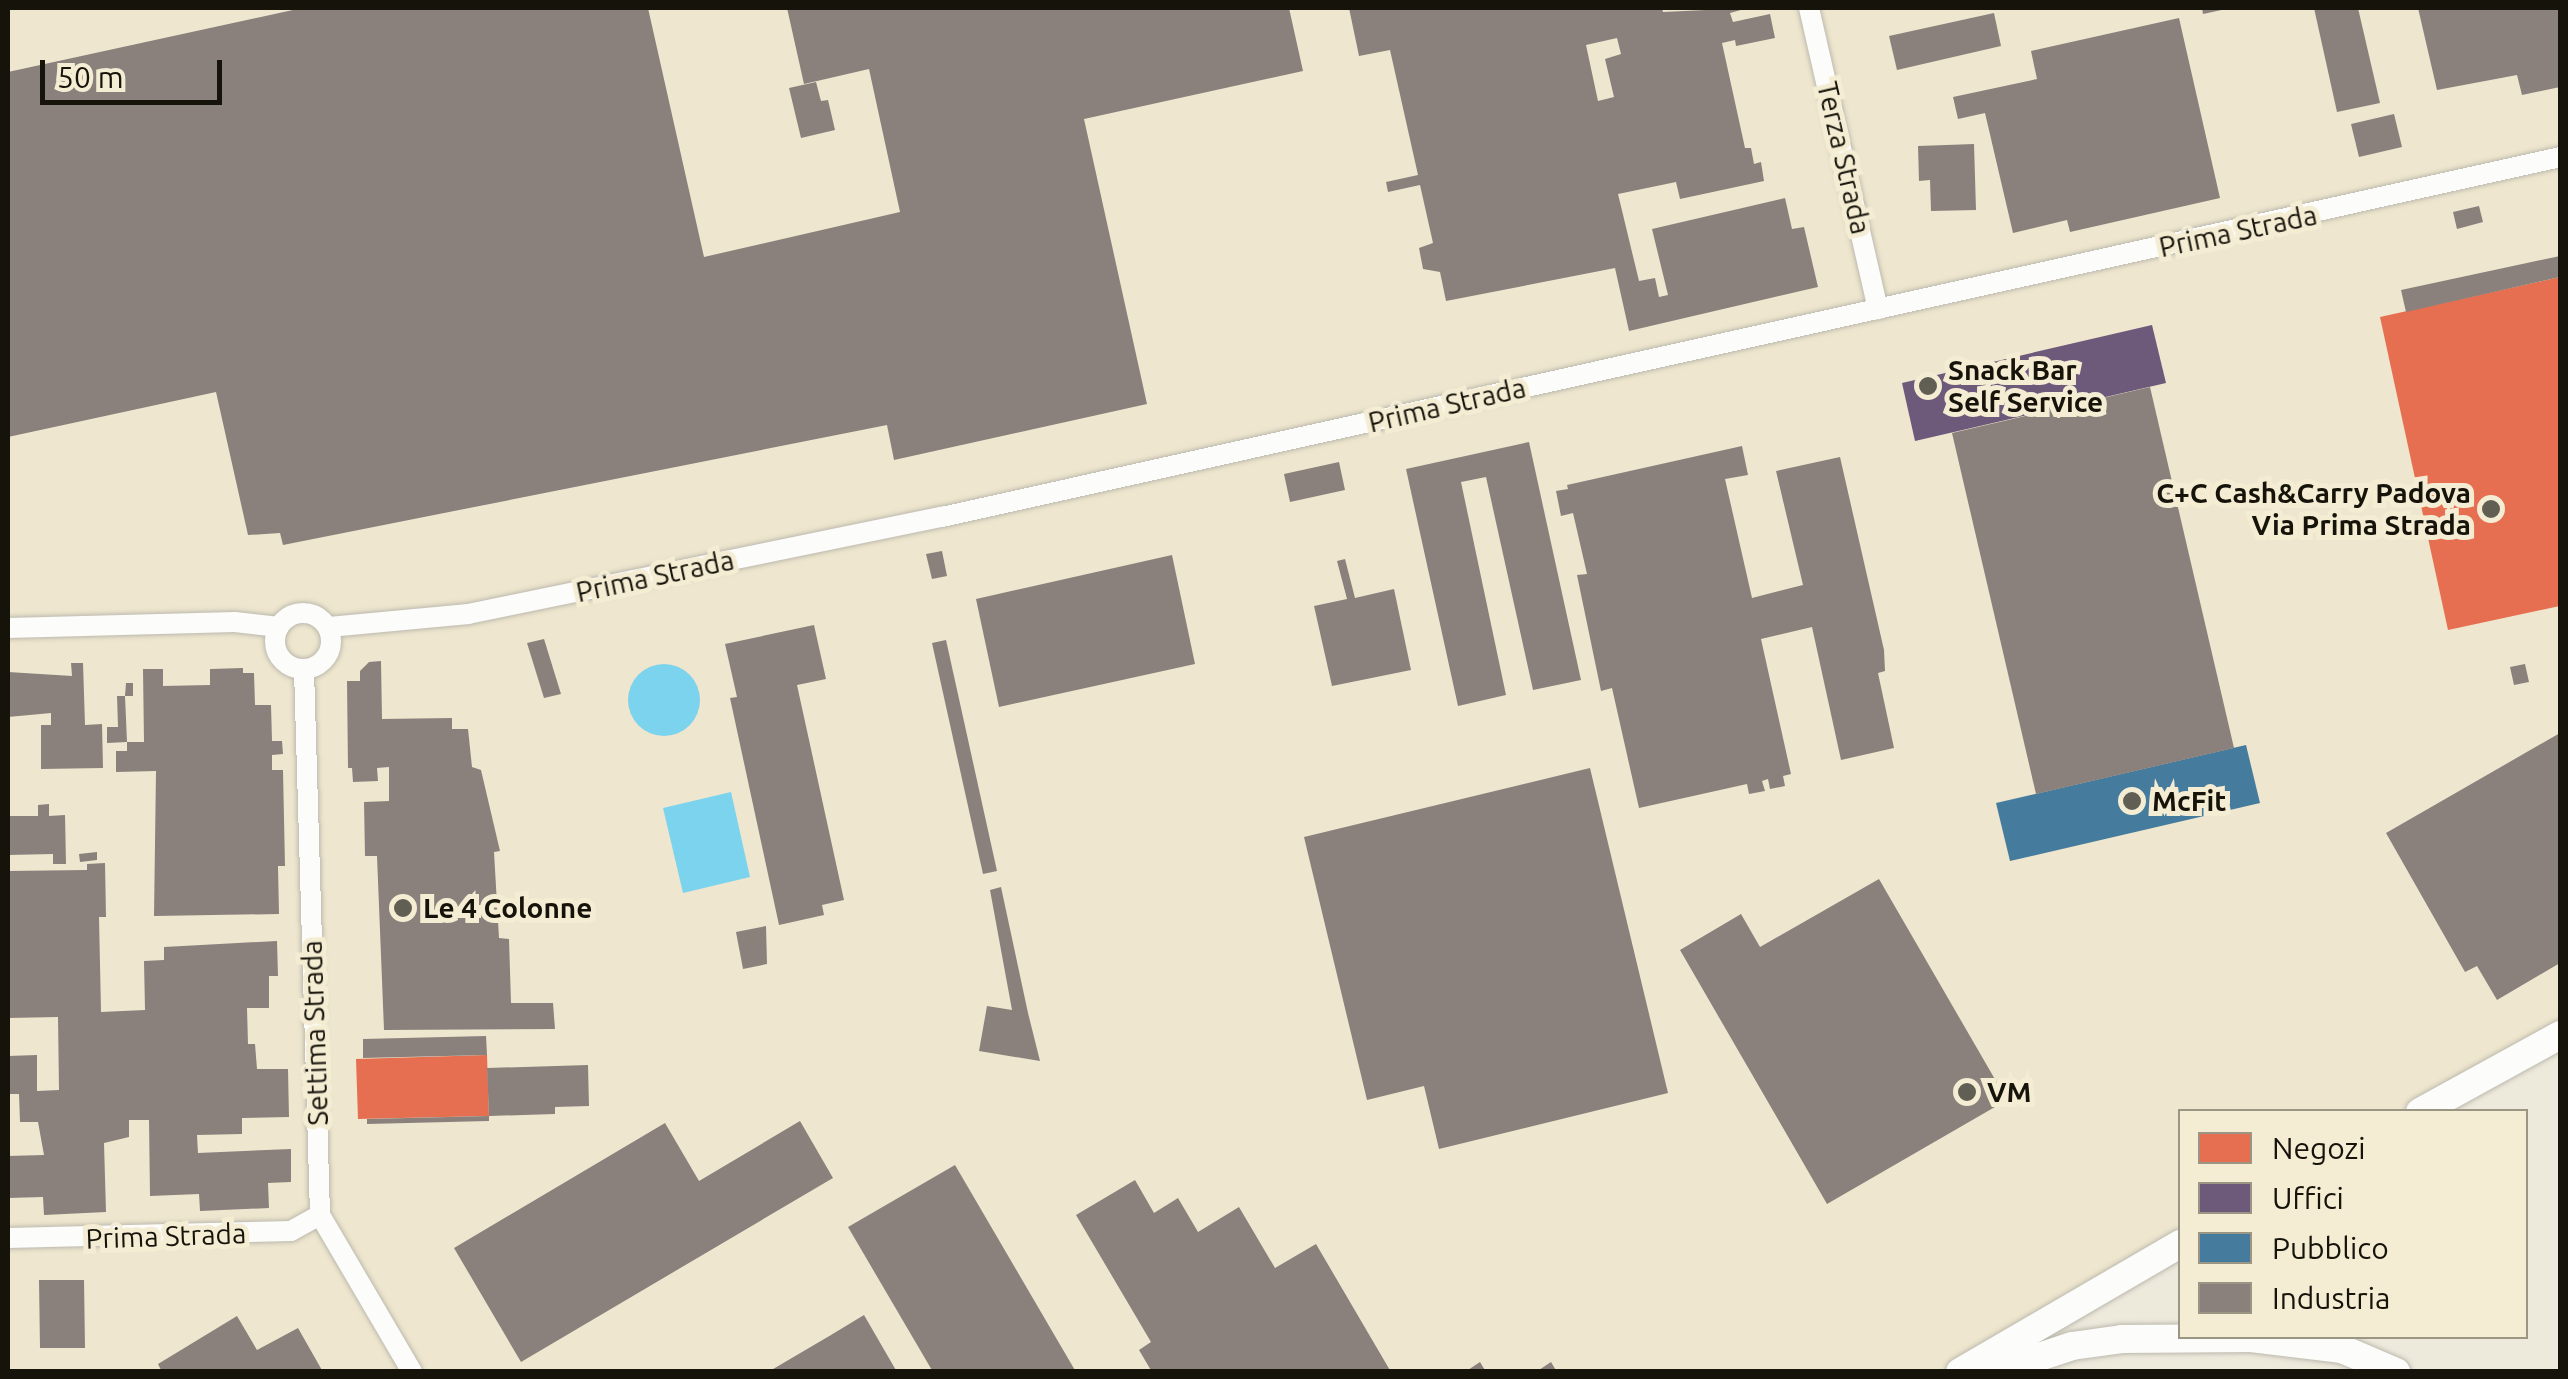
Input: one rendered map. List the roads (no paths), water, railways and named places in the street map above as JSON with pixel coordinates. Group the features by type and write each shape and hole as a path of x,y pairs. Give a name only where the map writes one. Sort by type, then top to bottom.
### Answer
{"street":[{"name":"Terza Strada","path":"1809,8 1878,309"},
{"name":"Prima Strada","path":"8,628 235,622 278,627 285,619 305,613 328,628 468,614 942,517 2560,157"},
{"path":"278,627 276,648 280,658 304,669 328,655 328,628"},
{"name":"Settima Strada","path":"304,669 320,1215 412,1372"},
{"path":"2425,1109 2560,1035"},
{"name":"Prima Strada","path":"8,1238 291,1231 320,1215"},
{"path":"1960,1372 2178,1245"},
{"path":"1994,1372 2072,1346 2122,1339 2178,1339"},
{"path":"2258,1339 2342,1350 2396,1372"}],"water":[{"path":"664,664 689,675 700,700 689,725 664,736 639,725 628,700 639,675"},
{"path":"731,792 750,877 683,893 663,808"}],"place":[{"name":"Snack Bar Self Service","path":"1928,386"},
{"name":"C+C Cash&Carry Padova Via Prima Strada","path":"2491,509"},
{"name":"McFit","path":"2132,801"},
{"name":"Le 4 Colonne","path":"403,908"},
{"name":"VM","path":"1967,1092"}]}
